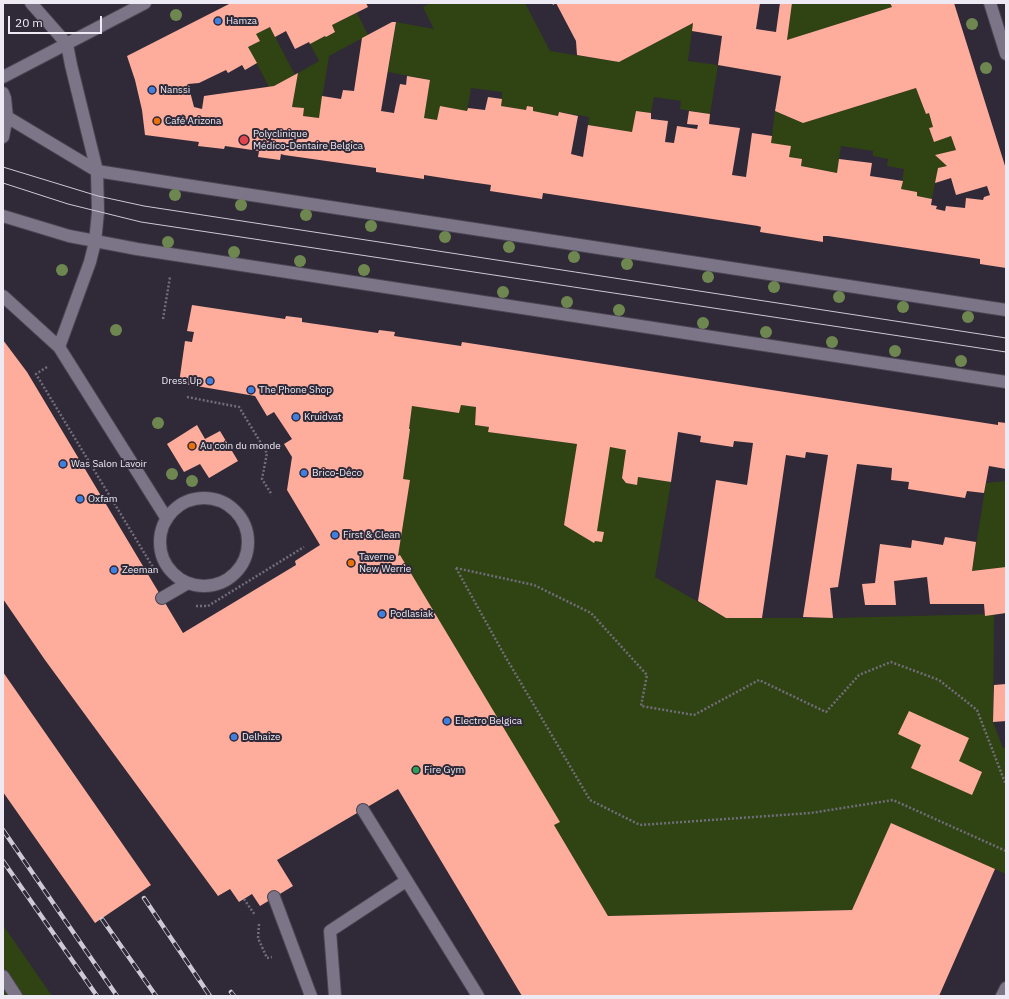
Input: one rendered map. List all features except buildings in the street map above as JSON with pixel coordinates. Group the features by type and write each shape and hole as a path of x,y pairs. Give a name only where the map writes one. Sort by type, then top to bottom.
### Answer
{"street":[{"path":"31,3 67,44 98,171 98,212 95,242 90,262 59,347"},
{"path":"3,77 145,3"},
{"path":"990,3 1006,54"},
{"path":"3,93 7,117 3,137"},
{"path":"7,117 98,171 1006,310"},
{"path":"3,216 69,236 95,242 1006,382"},
{"path":"3,296 59,347 167,519"},
{"path":"207,498 223,502 235,510 244,522 248,537 247,552 241,566 231,577 217,584 202,586 188,583 175,575 166,563 161,548 161,533 167,519 177,507 191,500 207,498"},
{"path":"162,598 188,583"},
{"path":"363,810 476,993 463,996"},
{"path":"335,996 330,931 406,881"},
{"path":"274,897 311,996"},
{"path":"3,976 16,996"},
{"path":"1002,996 1006,988"}],"path":[{"path":"163,319 171,273"},
{"path":"187,397 239,408 267,453 262,479 272,495"},
{"path":"1006,785 977,710 939,680 891,662 859,675 826,712 759,680 694,715 641,706 647,675 591,613 534,585 456,568 502,651 590,800 640,825 811,813 893,800 1006,851"},
{"path":"244,899 259,921 258,938"}],"green space":[{"path":"430,3 525,3 550,51 619,62 693,23 688,61 718,65 710,114 680,109 681,101 654,97 651,113 636,111 632,132 588,125 589,117 559,112 558,116 533,111 533,107 527,106 526,110 501,106 502,92 471,88 467,111 440,106 437,120 424,118 430,80 388,72 396,22 434,29 423,7"},
{"path":"792,3 890,3 892,7 787,40"},
{"path":"357,13 368,35 329,56 319,118 303,116 303,108 292,107 298,73 319,61 310,44 335,32 332,25"},
{"path":"270,27 295,75 269,87 248,47 260,41 256,34"},
{"path":"916,88 926,114 929,113 933,127 929,128 934,142 951,136 956,150 935,155 947,166 938,168 932,199 917,196 917,192 901,189 904,169 887,166 888,159 873,156 873,151 841,146 837,173 801,166 802,159 789,157 771,143 775,111 803,123"},
{"path":"461,405 476,407 475,425 489,427 488,432 577,444 564,525 594,542 610,447 626,450 622,478 626,483 637,485 638,477 671,482 655,577 726,618 833,618 994,614 993,722 1003,748 1006,747 1006,874 891,823 852,910 608,916 554,825 559,822 400,555 398,556 410,480 403,479 412,406 459,413"},
{"path":"1006,481 1006,567 972,571 986,483"},
{"path":"3,925 52,996 3,996"}],"tram line":[{"path":"3,167 98,196 144,206 1006,338"},
{"path":"3,183 68,204 141,222 1006,352"}],"railway":[{"path":"3,830 117,996"},
{"path":"3,861 97,996"},
{"path":"144,898 210,996"},
{"path":"102,919 156,996"},
{"path":"231,992 234,996"}],"place":[{"name":"Hamza","path":"218,21"},
{"name":"Nanssi","path":"152,90"},
{"name":"Café Arizona","path":"157,121"},
{"name":"Polyclinique Médico-Dentaire Belgica","path":"244,140"},
{"name":"Dress Up","path":"210,381"},
{"name":"The Phone Shop","path":"251,390"},
{"name":"Kruidvat","path":"296,417"},
{"name":"Au coin du monde","path":"192,446"},
{"name":"Was Salon Lavoir","path":"63,464"},
{"name":"Brico-Déco","path":"304,473"},
{"name":"Oxfam","path":"80,499"},
{"name":"First & Clean","path":"335,535"},
{"name":"Taverne New Werrie","path":"351,563"},
{"name":"Zeeman","path":"114,570"},
{"name":"Podlasiak","path":"382,614"},
{"name":"Electro Belgica","path":"447,721"},
{"name":"Delhaize","path":"234,737"},
{"name":"Fire Gym","path":"416,770"}]}
